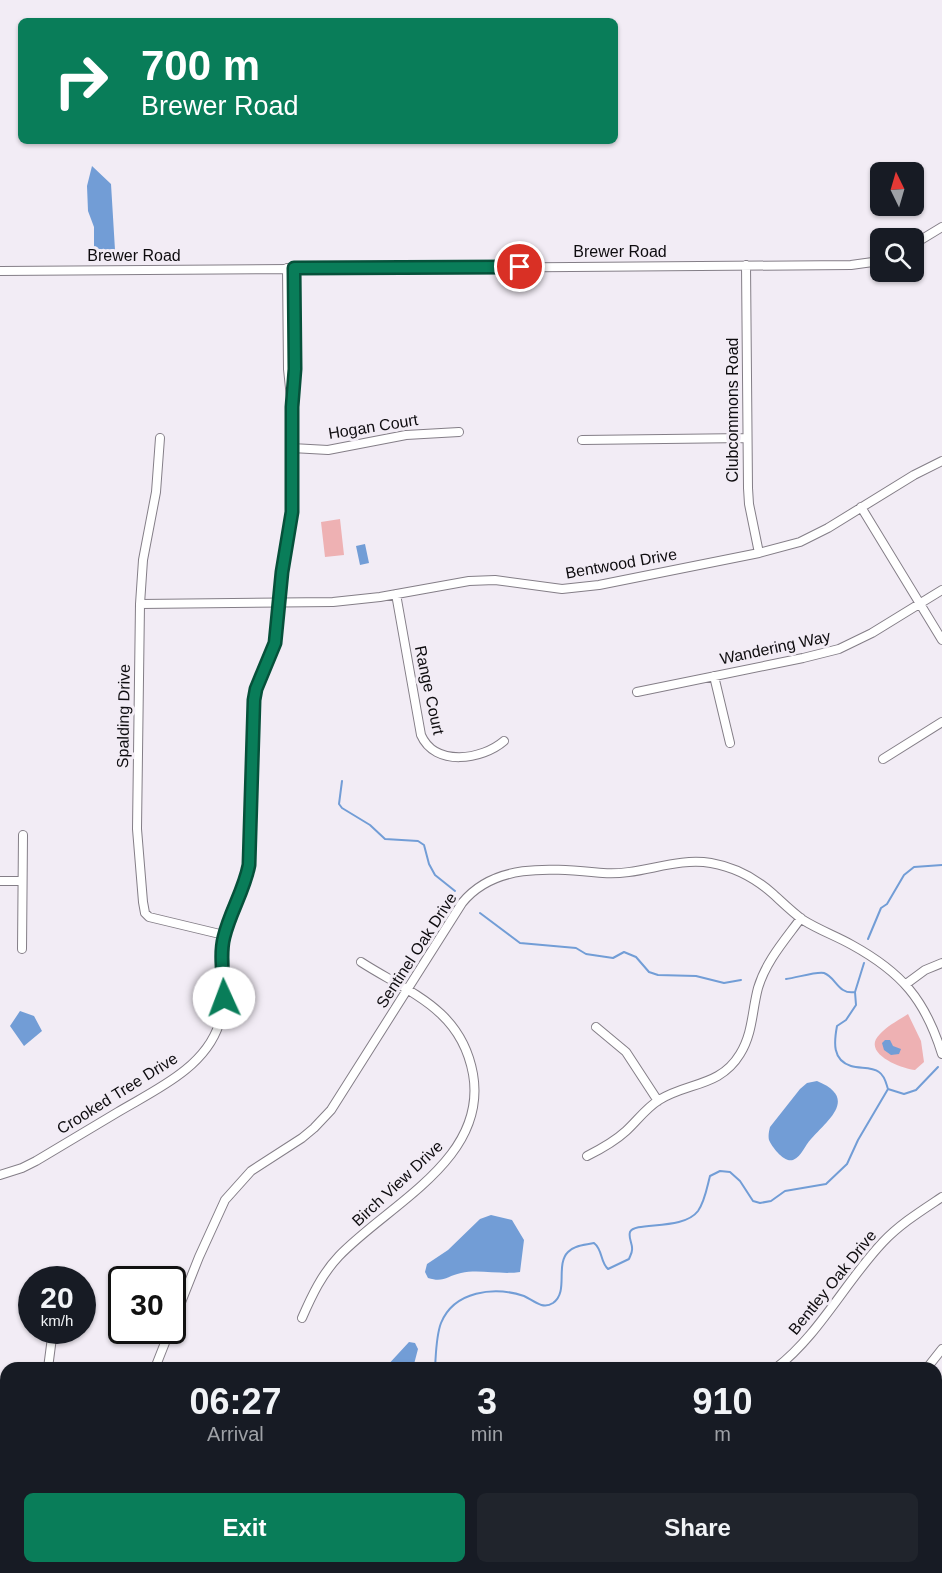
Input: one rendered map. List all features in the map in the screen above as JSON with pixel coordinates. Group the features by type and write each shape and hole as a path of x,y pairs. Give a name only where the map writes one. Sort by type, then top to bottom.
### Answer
{"street":[{"path":"924,238 942,227"},
{"name":"Brewer Road","path":"0,271 852,265 870,262"},
{"name":"Clubcommons Road","path":"746,265 749,504 759,553"},
{"name":"Crooked Tree Drive","path":"0,1175 36,1161 168,1082 193,1063 213,1039 222,1014 224,935 243,891 249,865 254,700 256,689 275,643 282,572 292,512 292,407 288,369 291,268"},
{"name":"Hogan Court","path":"292,448 328,450 406,435 459,432"},
{"name":"Spalding Drive","path":"160,438 158,476 143,560 140,604 137,840 145,913 159,920 224,935"},
{"path":"582,440 747,438"},
{"name":"Bentwood Drive","path":"140,604 344,601 460,583 495,580 546,588 578,588 785,547 810,538 914,475 942,461"},
{"path":"861,507 942,640"},
{"name":"Wandering Way","path":"637,692 839,649 872,633 942,590"},
{"name":"Range Court","path":"396,594 421,735 426,745 450,757 488,752 504,741"},
{"path":"714,676 730,742"},
{"path":"883,759 942,722"},
{"path":"22,949 23,835"},
{"name":"Sentinel Oak Drive","path":"186,1291 225,1200 251,1170 302,1138 323,1120 346,1089 468,896 480,885 505,874 579,870 615,873 680,862 713,864 739,872 758,881 801,918 884,964 906,984 932,1025 942,1054"},
{"path":"0,881 21,881"},
{"path":"587,1156 617,1139 658,1101 704,1084 731,1066 740,1056 749,1035 756,998 764,973 775,953 801,918"},
{"name":"Birch View Drive","path":"302,1318 315,1290 333,1263 450,1158 469,1124 473,1105 474,1085 465,1048 444,1016 361,962"},
{"path":"906,984 925,970 942,963"},
{"path":"596,1027 626,1052 658,1101"},
{"name":"Bentley Oak Drive","path":"782,1362 804,1340 884,1240 913,1216 942,1197"},
{"path":"49,1362 51,1344"},
{"path":"157,1362 164,1344"},
{"path":"932,1362 942,1349"}],"shaded area":[{"path":"340,519 344,555 325,557 321,522"},
{"path":"908,1014 921,1041 924,1062 915,1070 901,1067 885,1059 875,1048 875,1041 880,1034"}],"water":[{"path":"92,166 111,184 115,250 94,252 94,227 88,211 87,186"},
{"path":"365,544 369,563 360,565 356,546"},
{"path":"20,1011 34,1016 42,1031 24,1046 10,1026"},
{"path":"890,1040 893,1046 901,1049 899,1054 891,1055 884,1050 882,1043"},
{"path":"817,1081 836,1094 838,1102 836,1109 799,1156 793,1160 786,1159 769,1140 770,1127 800,1089 807,1083"},
{"path":"491,1215 512,1220 524,1240 520,1272 468,1272 442,1279 428,1278 425,1272 427,1264 448,1250 480,1219"},
{"path":"409,1342 415,1343 418,1349 415,1362 391,1362"}],"waterway":[{"path":"342,781 339,804 342,808 370,825 385,839 418,841 424,845 429,864 435,875 455,891"},
{"path":"868,939 881,908 887,904 904,875 914,867 942,865"},
{"path":"480,913 520,943 576,948 586,954 613,958 624,952 636,957 649,972 658,975 696,976 724,983 741,980"},
{"path":"435,1362 439,1328 447,1312 455,1304 465,1298 488,1292 512,1293 524,1296 541,1305 553,1303 560,1292 562,1264 568,1252 594,1243 608,1269 629,1259 632,1252 630,1232 641,1227 671,1224 691,1217 702,1203 710,1176 720,1171 730,1172 740,1181 753,1201 760,1203 771,1201 785,1191 826,1184 847,1164 858,1140 888,1089 879,1072 845,1063 837,1055 836,1050 837,1026 846,1020 856,1005 855,992 864,963"},
{"path":"786,979 824,973 845,991 855,992"},
{"path":"888,1089 904,1094 916,1090 938,1067"}],"route":[{"path":"224,998 223,940 227,925 243,891 249,865 254,700 256,689 275,643 282,572 290,533 293,476 292,407 295,369 294,268 520,267"}]}
